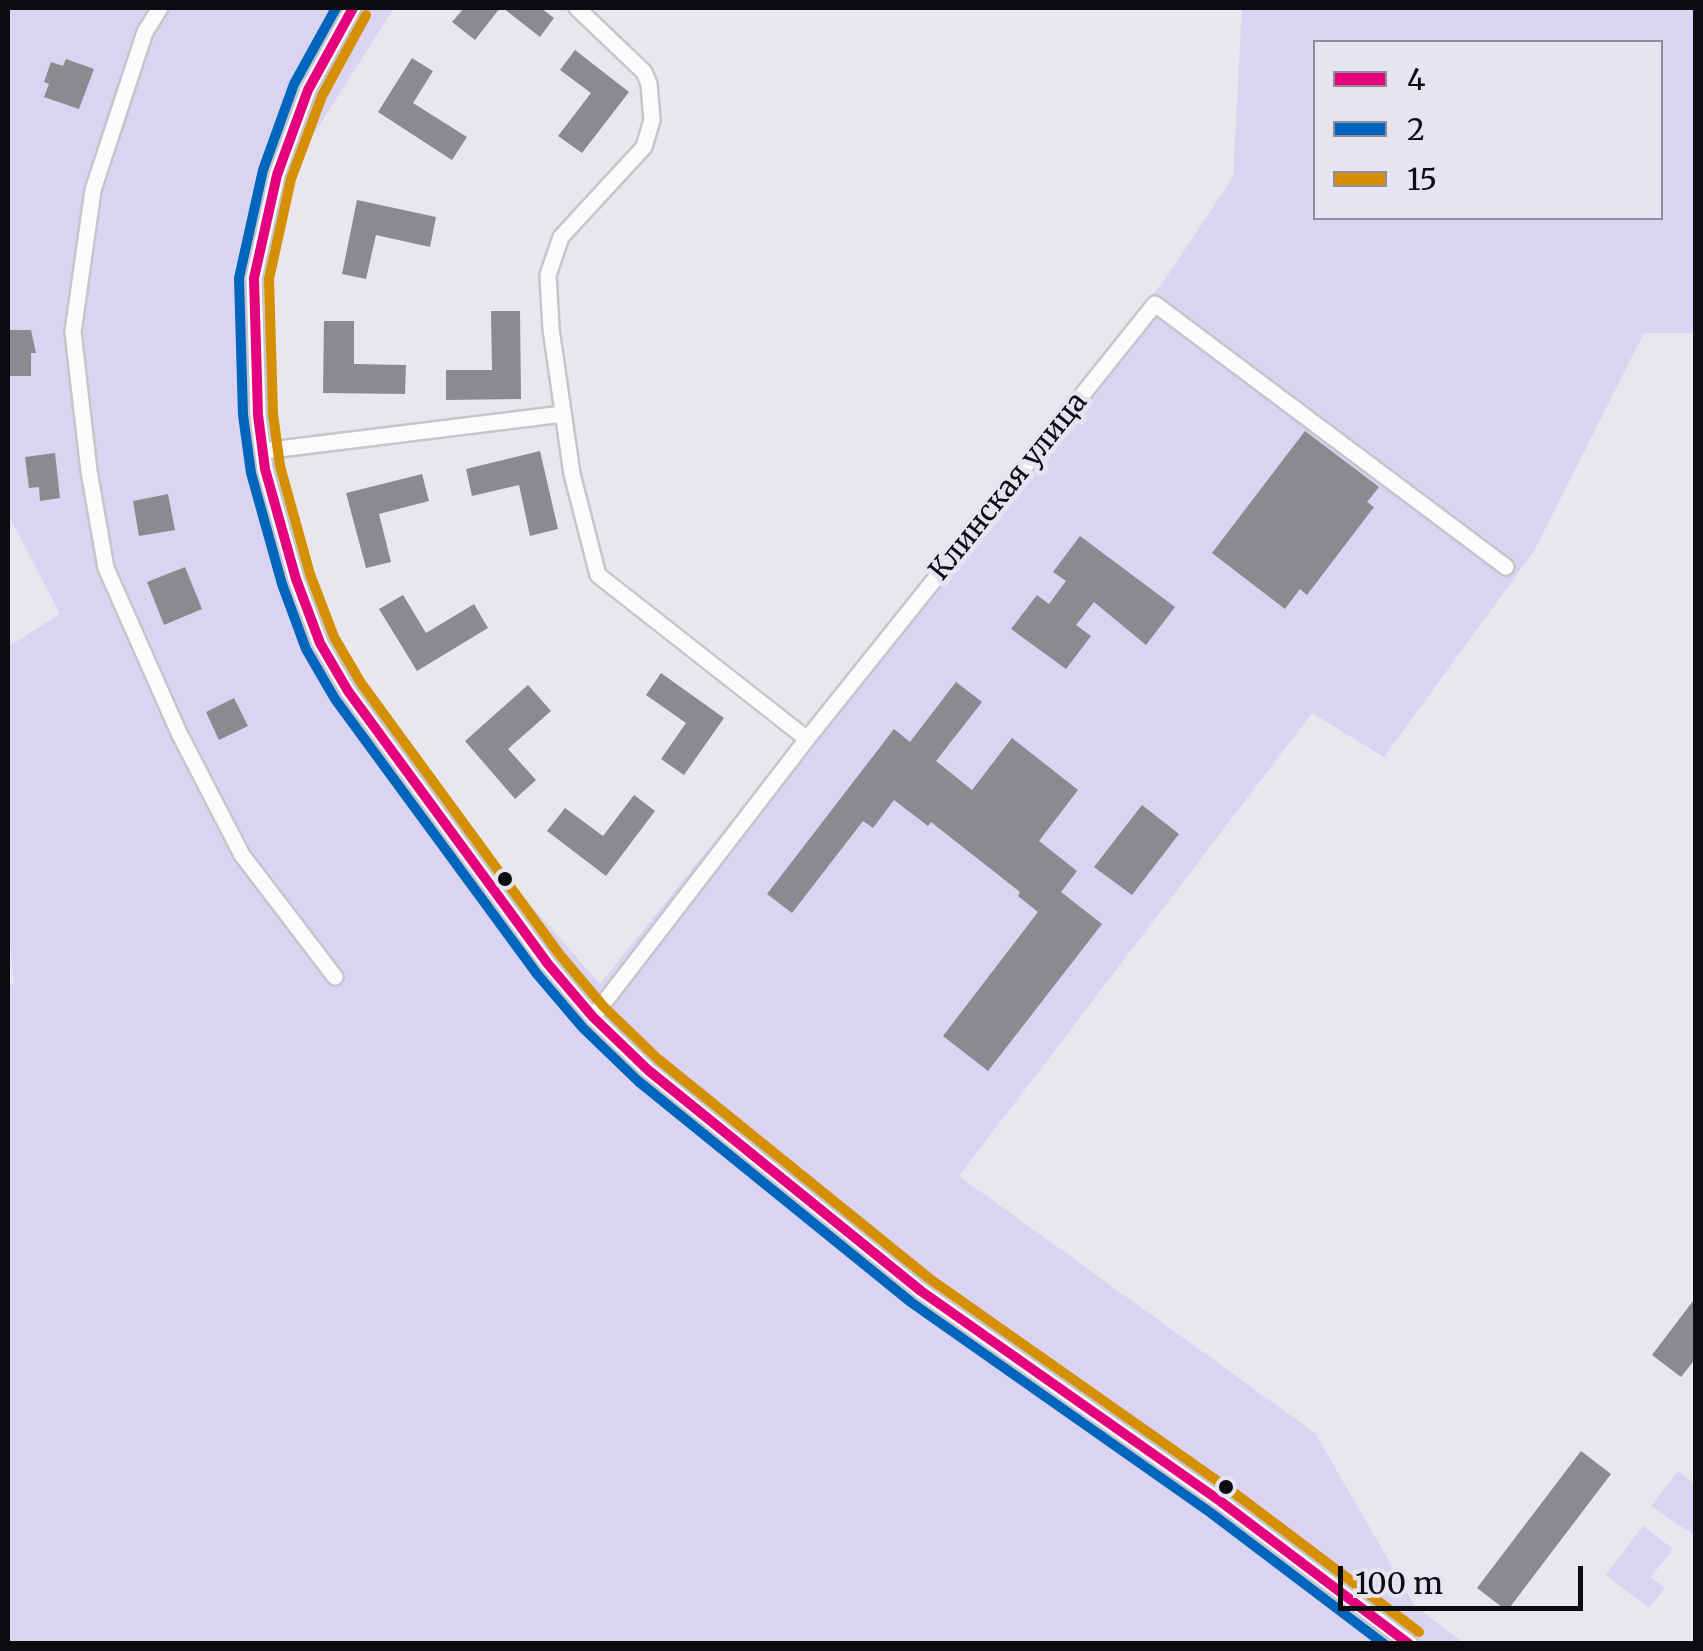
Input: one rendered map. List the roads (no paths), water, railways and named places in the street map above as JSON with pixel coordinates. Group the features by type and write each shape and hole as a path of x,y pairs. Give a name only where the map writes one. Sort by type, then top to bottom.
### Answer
{"street":[{"path":"160,8 146,32 93,190 73,332 89,471 106,568 179,733 242,855 335,977"},
{"path":"353,8 308,90 276,175 254,278 258,414 263,451 296,580 320,642 348,691 548,964 593,1017 648,1070 921,1291 1220,1501 1410,1644"},
{"path":"577,8 644,72 652,120 644,147 561,237 548,275 572,474 598,574 807,739"},
{"name":"Клинская улица","path":"593,1017 807,739 1155,304 1506,568"},
{"path":"263,451 563,414"}]}
